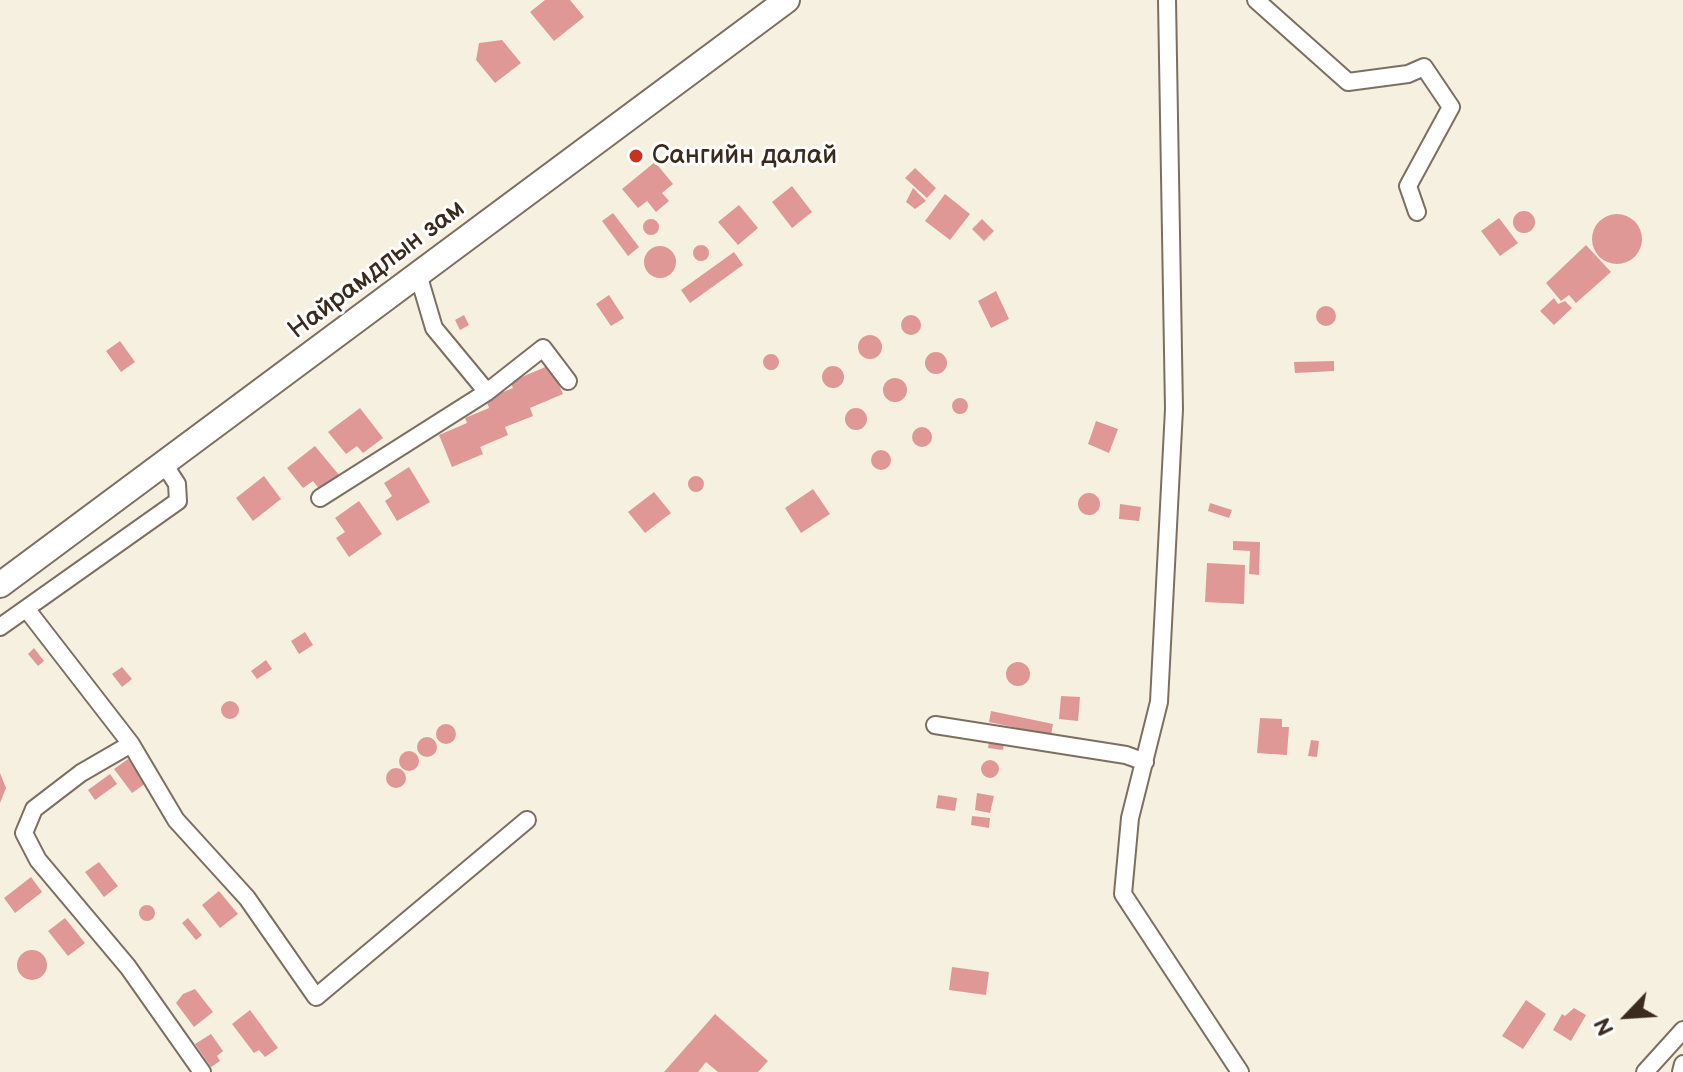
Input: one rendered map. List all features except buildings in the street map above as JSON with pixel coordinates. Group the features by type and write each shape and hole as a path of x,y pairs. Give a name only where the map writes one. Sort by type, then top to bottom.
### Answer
{"main road":[{"name":"Найрамдлын зам","path":"0,585 787,0"}],"street":[{"path":"1167,0 1174,409 1159,702 1130,818 1123,894 1241,1071"},
{"path":"1256,0 1348,82 1408,74 1424,67 1451,107 1408,186 1417,212"},
{"path":"418,274 434,328 487,392"},
{"path":"320,498 487,392 543,348 568,381"},
{"path":"0,627 28,611 178,501 177,484 164,464"},
{"path":"28,611 131,744 176,820 247,898 316,997 527,820"},
{"path":"935,725 1126,755 1145,762"},
{"path":"131,744 81,773 34,809 24,833 38,860 128,967 202,1072"},
{"path":"1645,1072 1683,1030"},
{"path":"1681,1072 1683,1064"}],"place":[{"name":"Сангийн далай","path":"636,156"}]}
